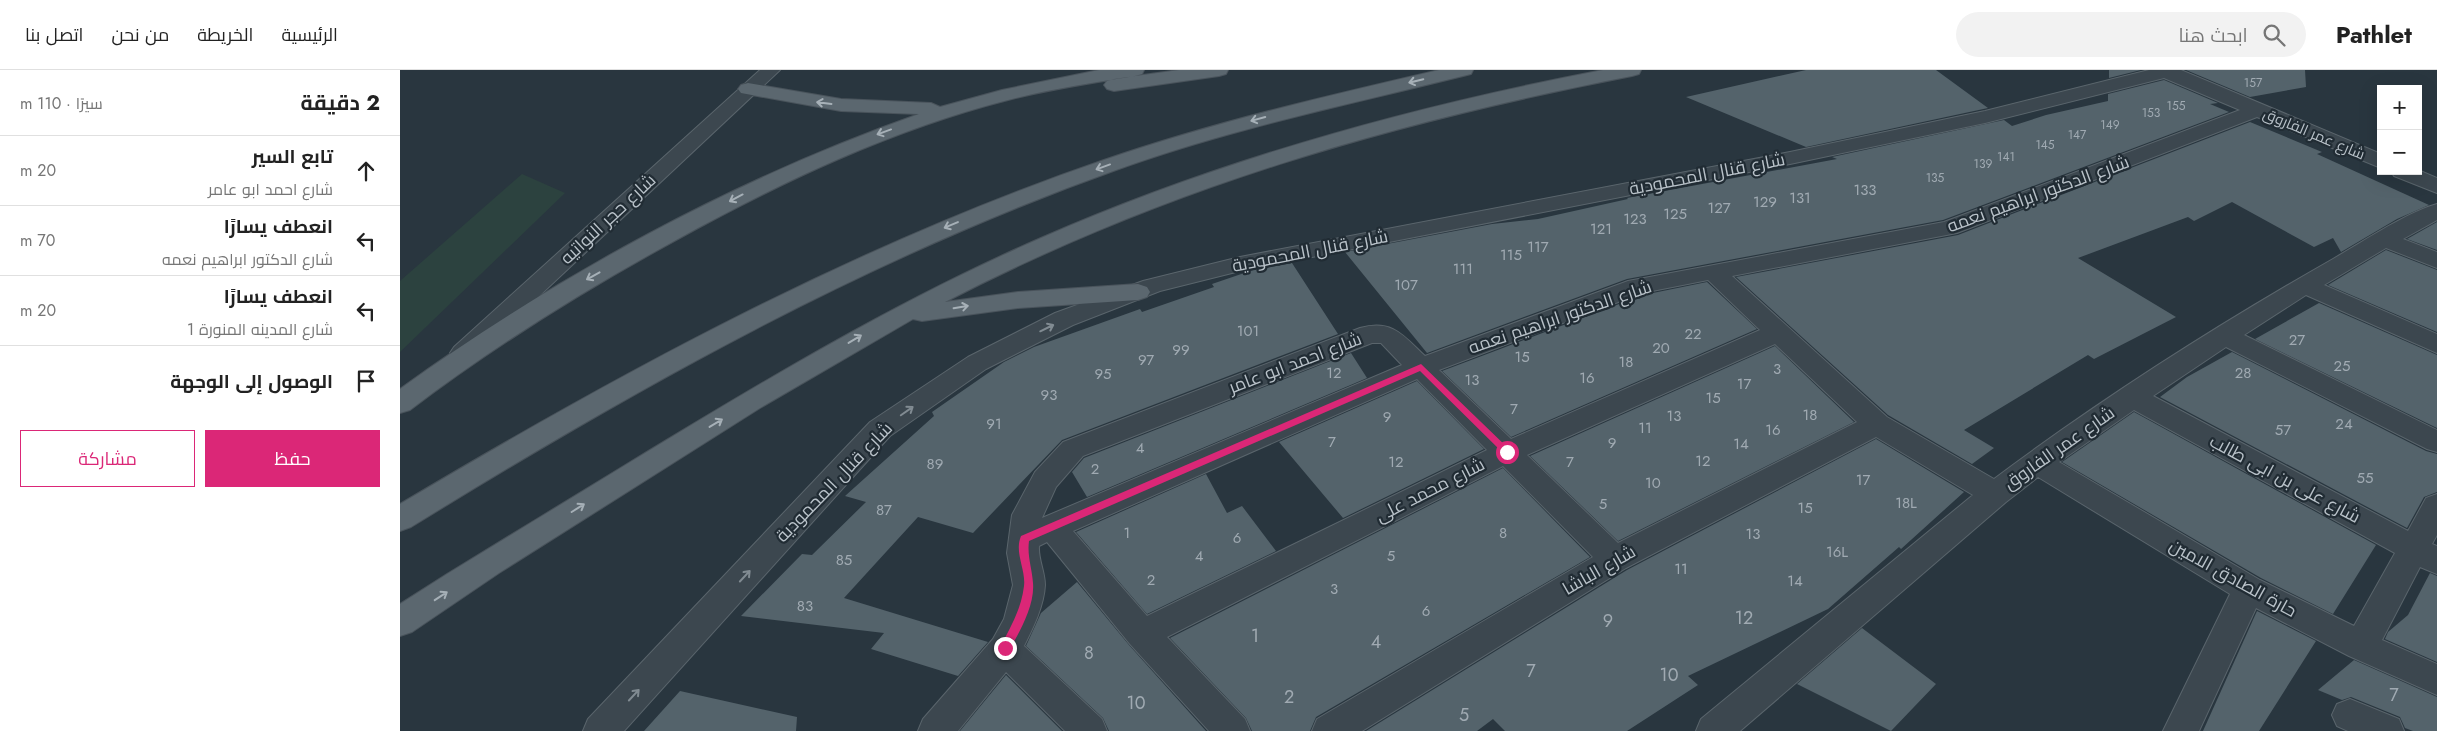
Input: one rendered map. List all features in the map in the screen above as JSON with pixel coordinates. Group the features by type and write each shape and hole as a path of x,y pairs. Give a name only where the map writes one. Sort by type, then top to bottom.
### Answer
{"main road":[{"path":"400,403 446,369 578,285 758,186 854,144 950,109 1047,85 1135,70"},
{"path":"748,89 841,105 912,110 950,109 1220,70"},
{"path":"400,519 606,395 716,336 809,289 971,217 1042,189 1177,142 1305,106 1464,70"},
{"path":"400,622 698,433 896,317 1060,239 1151,201 1238,169 1404,119 1632,70"},
{"path":"896,317 1018,300 1138,292"}],"street":[{"name":"شارع حجر النواتيه","path":"446,369 770,70"},
{"name":"شارع عمر الفاروق","path":"2168,71 2377,160"},
{"name":"شارع قنال المحمودية","path":"601,731 880,429 977,363 1064,319 1138,292 1240,264 1790,158 1985,118 2168,71"},
{"name":"شارع الدكتور ابراهيم نعمه","path":"1038,533 1421,367 1566,311 1637,286 1949,228 2258,110"},
{"name":"شارع عمر الفاروق","path":"1714,731 1994,494 2036,462 2224,336 2383,239 2436,192 2408,175"},
{"path":"2383,239 2437,261"},
{"path":"1712,271 1877,424 1994,494"},
{"path":"2306,286 2437,344"},
{"name":"شارع محمد على","path":"1142,634 1507,452 1778,332"},
{"name":"شارع احمد ابو عامر","path":"1038,533 1027,515 1045,480 1073,449 1369,334 1388,335 1615,559"},
{"path":"2224,336 2437,442"},
{"name":"شارع على بن ابى طالب","path":"2133,397 2425,555"},
{"name":"شارع الباشا","path":"1330,731 1615,559 1877,424"},
{"name":"حارة الصادق الامين","path":"2036,462 2249,589 2361,646 2437,680"},
{"path":"2361,646 2425,555 2437,506"},
{"path":"936,731 1005,648 1020,621 1029,585 1023,553 1038,533 1142,634 1232,731"},
{"path":"2181,731 2249,589"},
{"path":"1005,648 1089,731"},
{"path":"2350,715 2386,731"}],"green space":[{"path":"522,174 565,193 400,352 400,281"}],"building":[{"path":"1806,70 1936,70 1988,108 1806,147 1686,97"},
{"path":"2109,70 2141,70 2109,78"},
{"path":"2186,70 2305,70 2306,87 2250,97"},
{"path":"2164,80 2218,103 2210,104 2229,112 1943,220 1627,279 1427,353 1345,252 1492,224 1538,219 1627,198 1837,159 1832,157 2004,120 2012,126 2046,115 2108,101 2108,94"},
{"path":"2250,122 2322,152 2317,154 2429,205 2397,219 2341,252 2333,238 2314,247 2232,202 2194,221 2188,217 2078,258 2176,317 2094,359 2088,355 1964,430 1994,448 1972,464 1888,415 1736,277 1958,235"},
{"path":"2437,222 2437,250 2407,239"},
{"path":"2386,250 2437,270 2437,332 2328,285"},
{"path":"1292,263 1338,334 1062,440 973,533 918,517 844,598 988,642 958,676 871,649 884,633 741,616 802,554 812,555 866,502 845,496 934,416 932,412 1004,362 1034,347 1140,309 1142,312 1214,287 1212,284 1253,270"},
{"path":"1707,282 1757,329 1511,437 1442,371 1643,295"},
{"path":"2319,303 2437,355 2437,428 2255,339"},
{"path":"1775,346 1854,422 1618,541 1530,456"},
{"path":"2232,352 2426,451 2437,454 2437,492 2424,497 2407,528 2160,397 2187,377"},
{"path":"1351,353 1367,378 1087,497 1072,472 1084,458"},
{"path":"1417,381 1484,449 1343,518 1279,442"},
{"path":"2134,412 2376,545 2333,614 2261,578 2062,462"},
{"path":"1876,439 1964,492 1901,549 1899,547 1828,609 1688,676 1698,685 1627,731 1505,731 1493,719 1477,731 1366,731 1627,570"},
{"path":"1503,468 1590,557 1316,717 1310,731 1252,731 1246,718 1170,638"},
{"path":"1206,474 1227,513 1242,506 1276,551 1147,614 1076,532"},
{"path":"2430,573 2437,576 2437,662 2385,639 2388,632 2408,615"},
{"path":"1077,582 1129,645 1206,731 1109,731 1103,718 1026,646 1041,613"},
{"path":"2257,611 2316,641 2259,731 2203,731"},
{"path":"1862,628 1936,684 1891,731 1797,684"},
{"path":"2354,660 2437,697 2437,731 2413,731 2405,728 2400,717 2351,697 2342,700 2318,690"},
{"path":"1006,675 1062,731 960,731"},
{"path":"680,691 797,717 796,731 644,731"}],"route":[{"path":"1005,648 1020,621 1029,585 1023,553 1024,539 1421,367 1507,452"}]}
